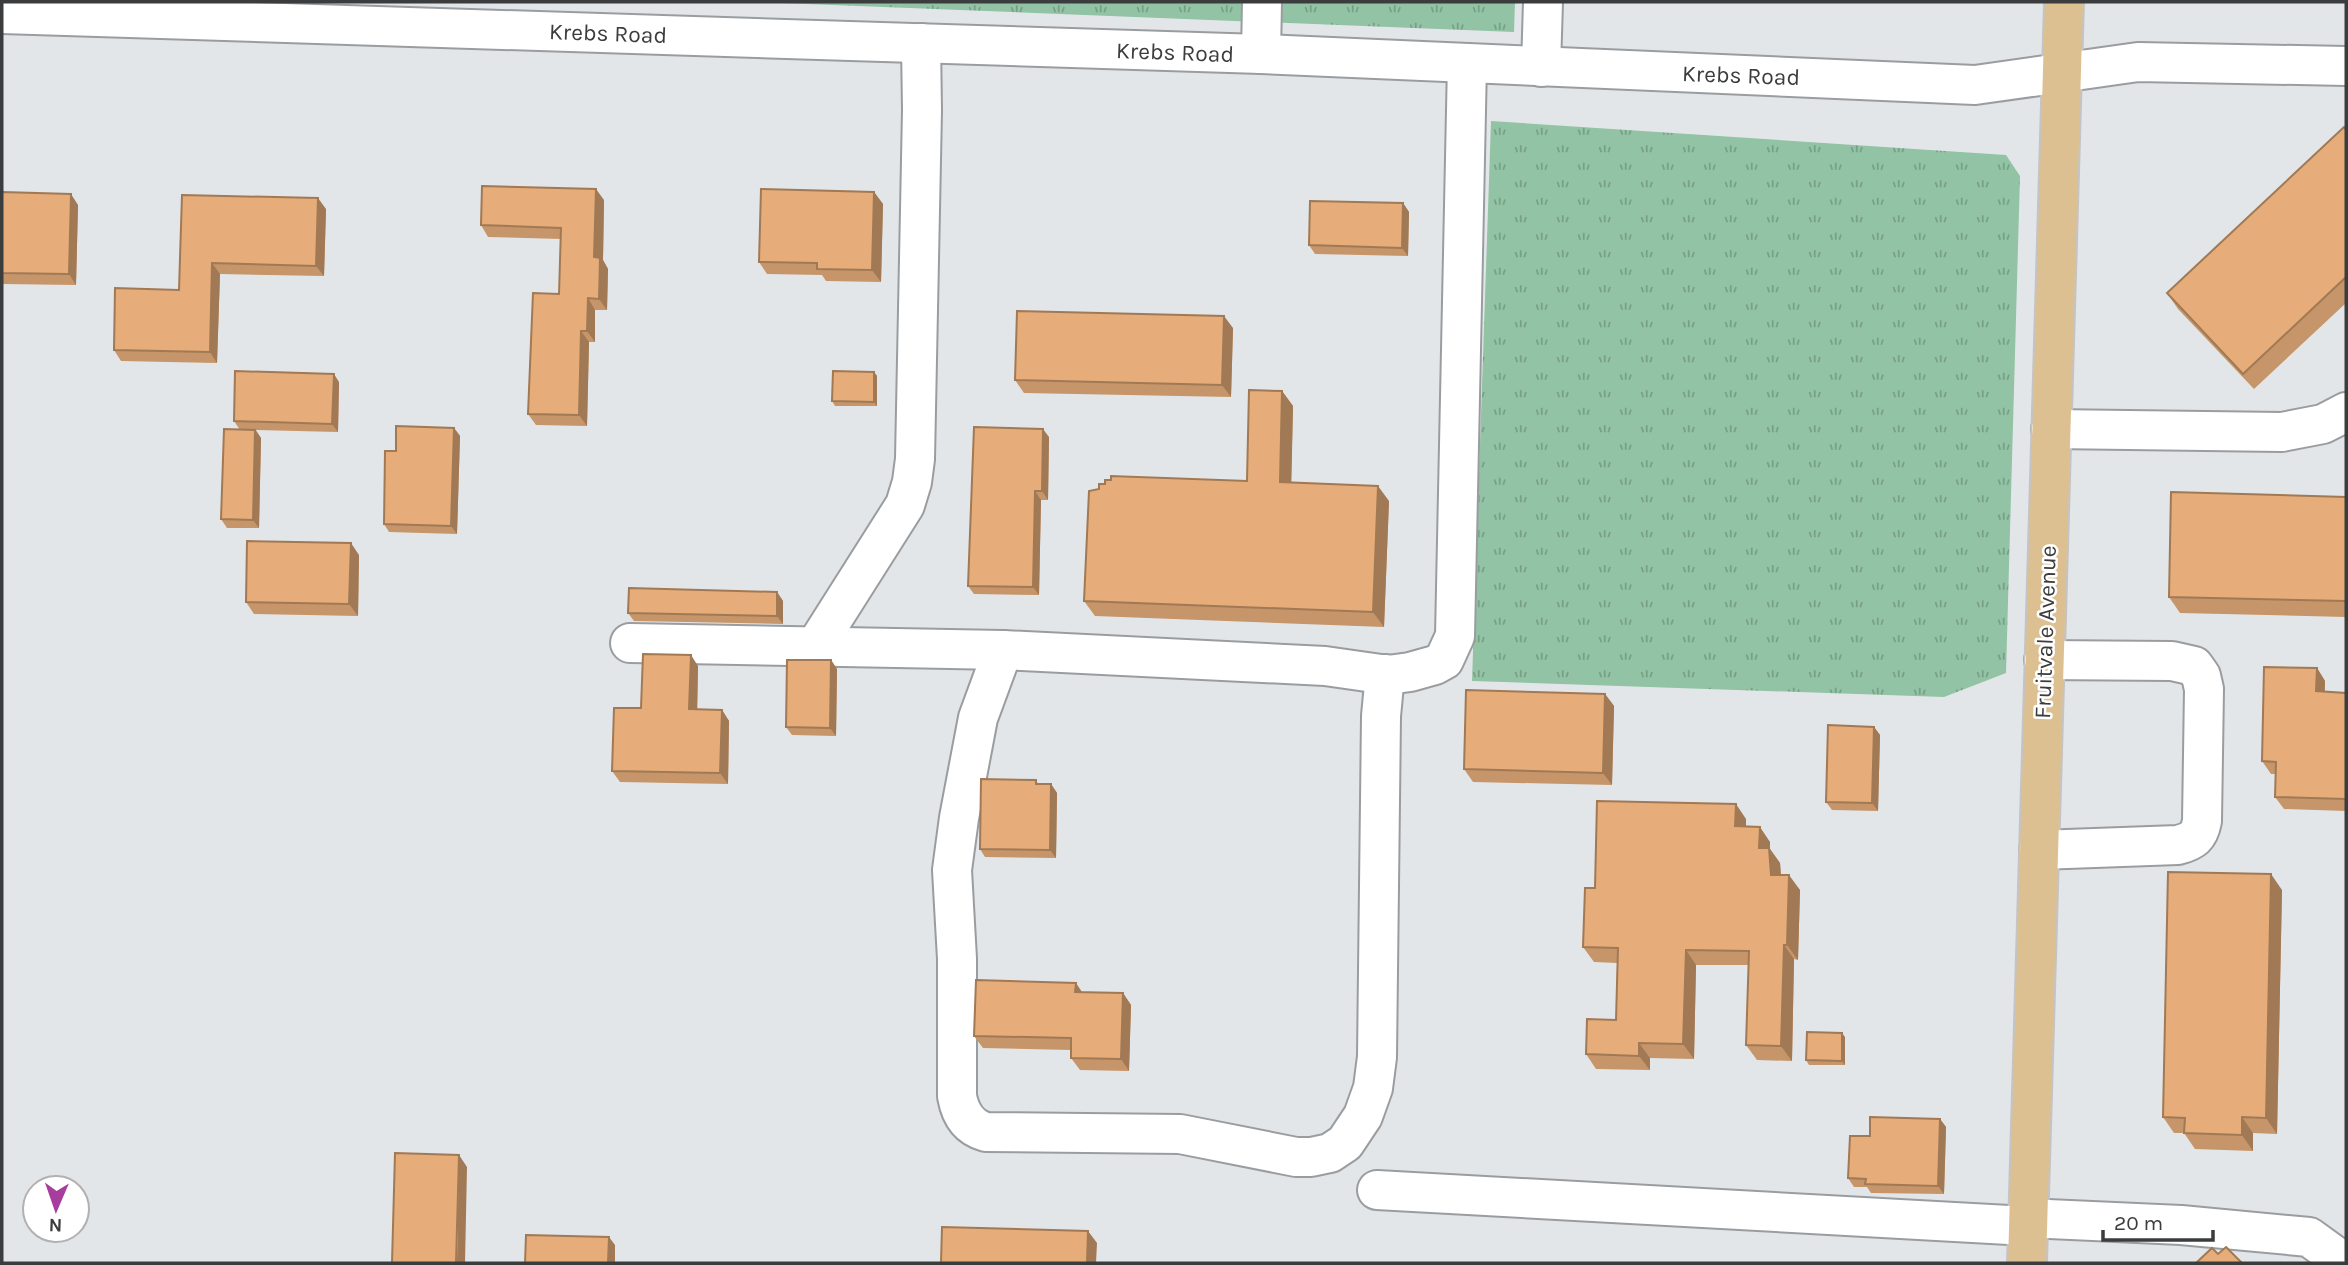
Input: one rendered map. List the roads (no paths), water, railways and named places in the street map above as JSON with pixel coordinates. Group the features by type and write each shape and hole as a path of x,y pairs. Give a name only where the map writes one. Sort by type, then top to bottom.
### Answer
{"main road":[{"name":"Fruitvale Avenue","path":"2027,1263 2064,2"}],"street":[{"path":"1261,54 1262,2"},
{"path":"1541,67 1543,2"},
{"name":"Krebs Road","path":"2,14 1261,54 1975,85 2138,62 2346,66"},
{"path":"815,647 905,505 912,482 922,110 921,43"},
{"path":"631,643 1003,650 1325,666 1385,674 1410,672 1444,660 1455,636 1467,63"},
{"path":"2051,429 2282,432 2323,424 2346,412"},
{"path":"1003,650 978,718 952,870 957,959 957,1096 964,1117 976,1130 986,1132 1180,1134 1296,1157 1329,1153 1345,1143 1363,1116 1373,1088 1377,1057 1381,716 1385,674"},
{"path":"2039,850 2178,845 2191,842 2200,833 2202,821 2204,689 2201,676 2194,666 2172,661 2044,660"},
{"path":"1377,1190 2028,1222 2181,1225 2309,1237 2345,1263"}]}
